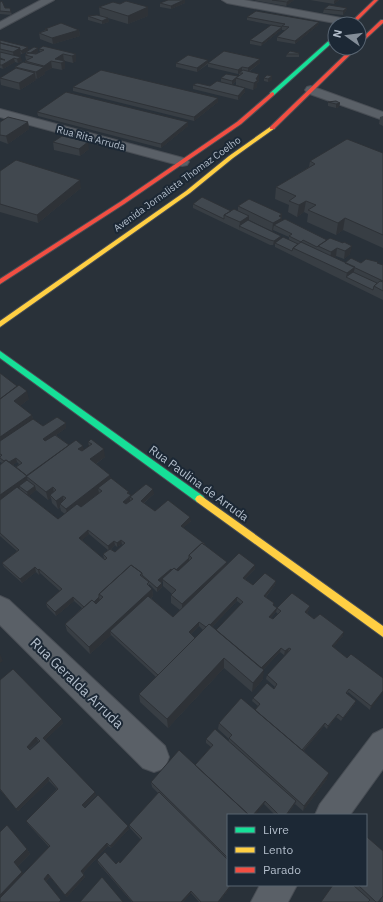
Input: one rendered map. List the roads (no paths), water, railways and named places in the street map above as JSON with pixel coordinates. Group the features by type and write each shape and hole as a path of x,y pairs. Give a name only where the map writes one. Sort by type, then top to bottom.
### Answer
{"main road":[{"path":"359,16 376,0"},
{"path":"367,37 383,22"},
{"name":"Avenida Jornalista Thomaz Coelho","path":"0,282 62,243 182,162 247,125 298,71 327,45"},
{"name":"Avenida Jornalista Thomaz Coelho","path":"0,325 188,192 231,157 269,131 347,56"},
{"path":"298,71 325,77"},
{"path":"247,125 269,131"},
{"name":"Rua Paulina de Arruda","path":"0,354 383,632"}],"street":[{"path":"0,26 49,0"},
{"path":"227,0 327,19"},
{"path":"311,90 383,116"},
{"name":"Rua Rita Arruda","path":"0,113 182,162"},
{"name":"Rua Geralda Arruda","path":"0,608 154,757"},
{"path":"332,814 383,744"},
{"path":"268,902 279,886"}]}
